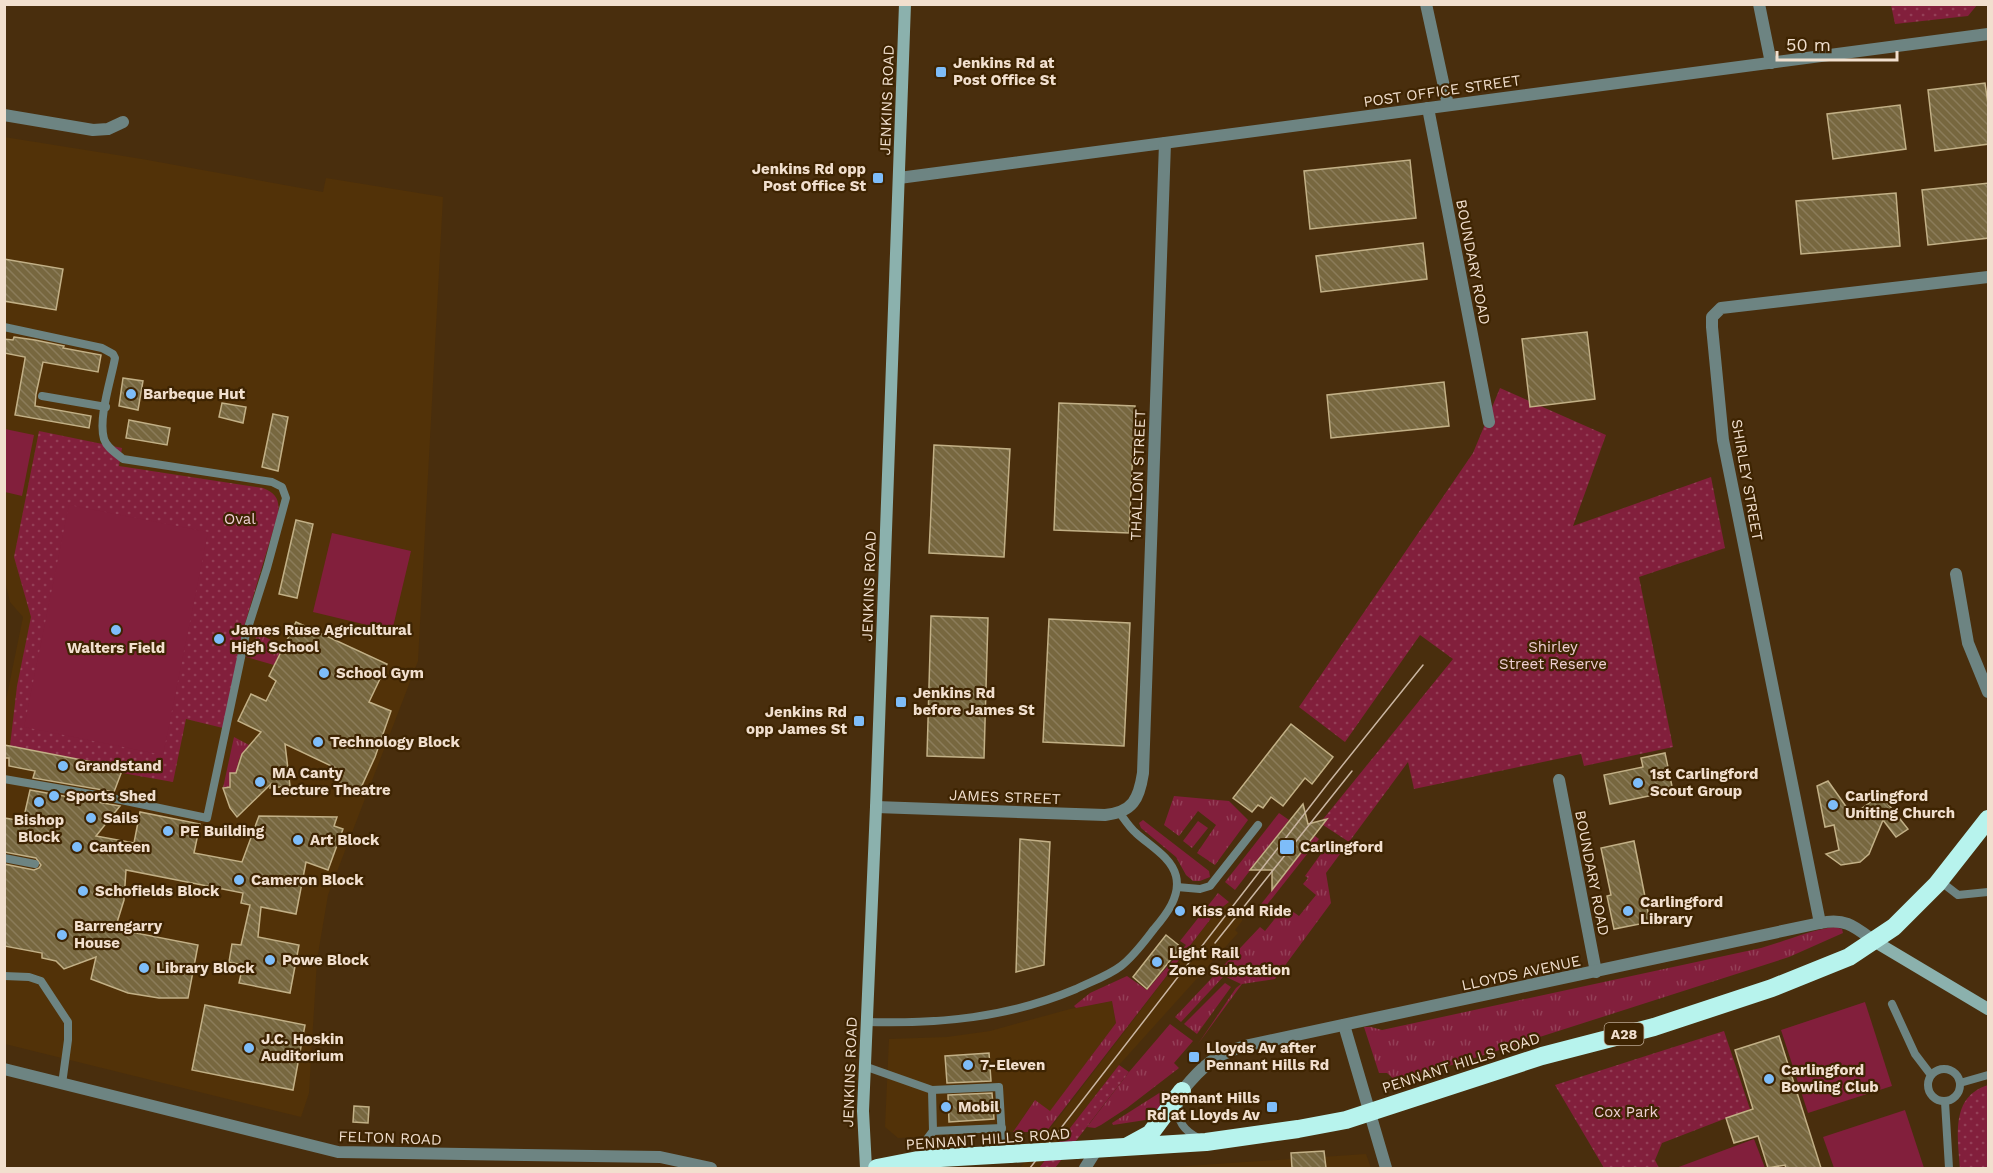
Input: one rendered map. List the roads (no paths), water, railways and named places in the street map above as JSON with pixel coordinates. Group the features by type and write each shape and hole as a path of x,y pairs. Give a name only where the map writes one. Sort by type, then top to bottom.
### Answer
{"highway":[{"name":"PENNANT HILLS ROAD","path":"877,1168 1007,1154 1206,1142 1298,1130 1346,1120 1542,1056 1654,1027 1712,1009 1813,973 1849,957 1874,941 1894,927 1940,881 1989,819"},
{"path":"1124,1148 1150,1134 1182,1090"}],"main road":[{"name":"JENKINS ROAD","path":"866,1168 862,1111 876,807 905,4"},
{"path":"1874,941 1989,1009"}],"street":[{"path":"1426,4 1448,105"},
{"path":"1758,4 1771,63"},
{"name":"POST OFFICE STREET","path":"899,178 1989,34"},
{"name":"BOUNDARY ROAD","path":"1428,108 1489,422"},
{"path":"4,115 93,130 108,129 123,122"},
{"name":"THALLON STREET","path":"1132,805 1140,789 1143,773 1165,143"},
{"name":"SHIRLEY STREET","path":"1820,922 1723,440 1712,317 1721,308 1989,277"},
{"path":"1956,574 1968,643 1989,692"},
{"name":"BOUNDARY ROAD","path":"1559,780 1596,972"},
{"name":"JAMES STREET","path":"876,807 1095,815 1119,812 1132,805"},
{"name":"LLOYDS AVENUE","path":"1182,1090 1211,1060 1227,1051 1820,922 1835,920 1843,922 1874,941"},
{"path":"1344,1026 1386,1168"},
{"name":"FELTON ROAD","path":"4,1070 338,1152 660,1157 711,1168"},
{"path":"1085,1168 1097,1149"}],"lane":[{"path":"4,327 110,351 115,358 103,436 111,450 123,459 272,482 285,492 285,505 246,634 207,818 4,779"},
{"path":"42,396 106,407"},
{"path":"866,1022 949,1021 1008,1012 1045,1002 1120,967 1135,954 1161,921 1172,904 1177,887 1176,876 1169,862 1134,832 1119,812"},
{"path":"1177,887 1200,889 1210,886 1258,825"},
{"path":"4,858 35,864"},
{"path":"1940,881 1958,894 1989,892"},
{"path":"4,976 29,977 41,981 68,1022 62,1084"},
{"path":"1892,1004 1915,1054 1931,1075"},
{"path":"864,1066 932,1090 999,1087 1002,1128 1007,1154"},
{"path":"1940,1069 1955,1073 1960,1083 1958,1094 1950,1101 1937,1100 1928,1091 1931,1075 1940,1069"},
{"path":"1960,1083 1989,1075"},
{"path":"914,1163 933,1131 932,1090"},
{"path":"1182,1090 1178,1109 1179,1121 1188,1132 1206,1142"},
{"path":"1945,1102 1949,1168"},
{"path":"933,1131 1002,1128"}],"tram line":[{"path":"1030,1168 1329,782 1423,665"},
{"path":"1215,943 1352,771"}],"place":[{"name":"Jenkins Rd at Post Office St","path":"941,72"},
{"name":"Jenkins Rd opp Post Office St","path":"878,178"},
{"name":"Barbeque Hut","path":"131,394"},
{"name":"Walters Field","path":"116,630"},
{"name":"James Ruse Agricultural High School","path":"219,639"},
{"name":"School Gym","path":"324,673"},
{"name":"Jenkins Rd before James St","path":"901,702"},
{"name":"Jenkins Rd opp James St","path":"859,721"},
{"name":"Technology Block","path":"318,742"},
{"name":"Grandstand","path":"63,766"},
{"name":"MA Canty Lecture Theatre","path":"260,782"},
{"name":"1st Carlingford Scout Group","path":"1638,783"},
{"name":"Sports Shed","path":"54,796"},
{"name":"Bishop Block","path":"39,802"},
{"name":"Carlingford Uniting Church","path":"1833,805"},
{"name":"Sails","path":"91,818"},
{"name":"PE Building","path":"168,831"},
{"name":"Art Block","path":"298,840"},
{"name":"Canteen","path":"77,847"},
{"name":"Carlingford","path":"1287,847"},
{"name":"Cameron Block","path":"239,880"},
{"name":"Schofields Block","path":"83,891"},
{"name":"Kiss and Ride","path":"1180,911"},
{"name":"Carlingford Library","path":"1628,911"},
{"name":"Barrengarry House","path":"62,935"},
{"name":"Powe Block","path":"270,960"},
{"name":"Light Rail Zone Substation","path":"1157,962"},
{"name":"Library Block","path":"144,968"},
{"name":"J.C. Hoskin Auditorium","path":"249,1048"},
{"name":"Lloyds Av after Pennant Hills Rd","path":"1194,1057"},
{"name":"7-Eleven","path":"968,1065"},
{"name":"Carlingford Bowling Club","path":"1769,1079"},
{"name":"Mobil","path":"946,1107"},
{"name":"Pennant Hills Rd at Lloyds Av","path":"1272,1107"}],"park label":[{"name":"Oval","path":"240,519"},
{"name":"Shirley Street Reserve","path":"1553,656"},
{"name":"Cox Park","path":"1626,1112"}]}
